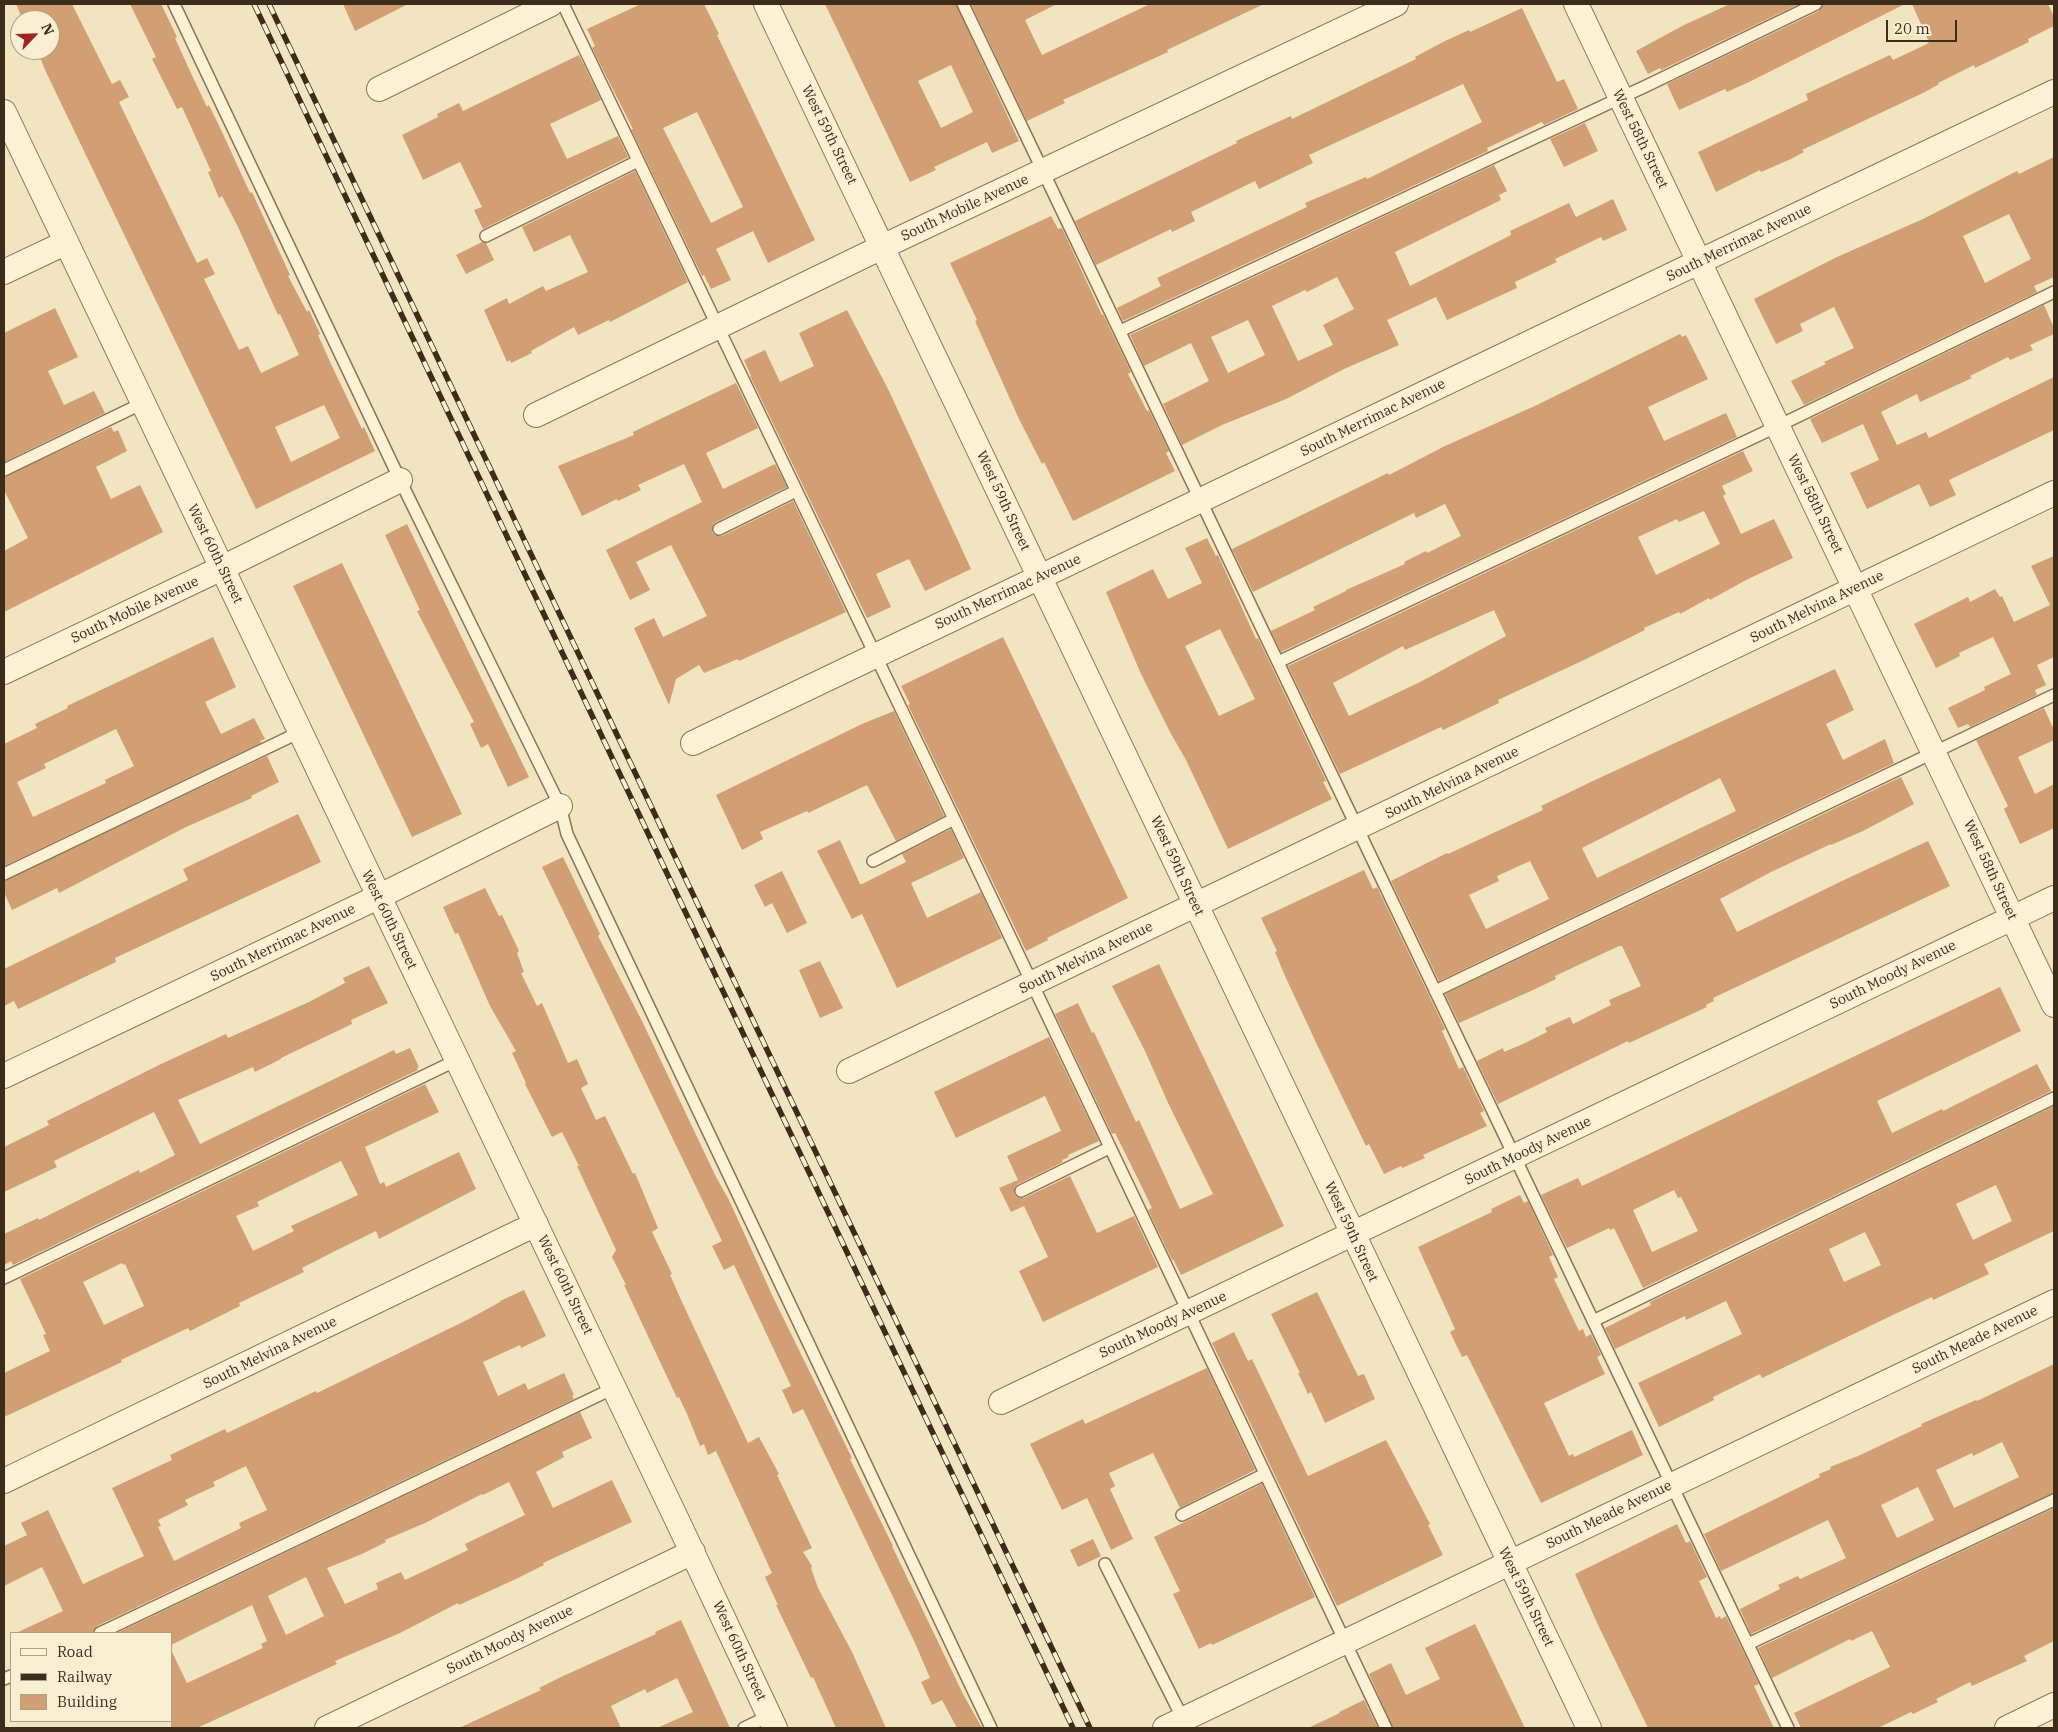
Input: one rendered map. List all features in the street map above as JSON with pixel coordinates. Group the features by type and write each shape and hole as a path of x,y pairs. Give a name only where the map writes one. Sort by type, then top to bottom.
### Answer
{"street":[{"path":"379,88 551,4"},
{"name":"West 59th Street","path":"766,4 1589,1728"},
{"name":"South Mobile Avenue","path":"536,415 882,247 1396,4"},
{"name":"West 58th Street","path":"1576,4 2054,1005"},
{"name":"South Merrimac Avenue","path":"692,743 2054,92"},
{"name":"West 60th Street","path":"4,112 65,243 693,1552 772,1722"},
{"path":"4,272 65,243"},
{"name":"South Mobile Avenue","path":"4,672 222,568 400,480"},
{"name":"South Melvina Avenue","path":"849,1071 2054,494"},
{"name":"South Merrimac Avenue","path":"4,1076 378,897 560,806"},
{"name":"South Moody Avenue","path":"1002,1402 2054,898"},
{"name":"South Melvina Avenue","path":"4,1482 536,1224"},
{"name":"South Meade Avenue","path":"1174,1724 2054,1302"},
{"name":"South Moody Avenue","path":"327,1728 693,1552"},
{"path":"2007,1728 2054,1706"}],"lane":[{"path":"174,4 400,480 560,806 567,834 991,1728"},
{"path":"563,4 875,654 1386,1728"},
{"path":"1120,331 1816,4"},
{"path":"967,5 1043,171 1788,1728"},
{"path":"486,236 638,161"},
{"path":"1278,662 1778,426 2054,292"},
{"path":"4,470 143,403"},
{"path":"719,529 796,491"},
{"path":"1435,991 2054,695"},
{"path":"4,874 300,732"},
{"path":"873,861 954,820"},
{"path":"4,1278 457,1060"},
{"path":"1593,1321 2054,1098"},
{"path":"1021,1191 1109,1148"},
{"path":"102,1632 614,1388"},
{"path":"1182,1515 1265,1474"},
{"path":"1748,1644 2054,1500"},
{"path":"1105,1564 1174,1724"},
{"path":"744,1728 772,1722"}],"building":[{"path":"16,4 72,4 112,84 120,80 129,97 119,102 197,263 207,258 215,274 204,279 239,350 248,346 261,373 299,355 280,314 278,315 238,227 222,196 219,198 208,172 211,171 182,107 177,109 152,59 156,57 130,4 161,4 207,107 209,105 250,193 252,192 290,275 288,276 307,312 309,310 332,366 362,429 364,427 375,451 256,509 41,60 60,60 60,10 19,10","holes":["324,405 340,438 291,462 275,427"]},
{"path":"343,4 408,4 355,31"},
{"path":"641,4 704,4 815,240 768,263 753,231 716,249 731,280 711,289 704,275 702,276 631,129 633,129 592,48 595,46 587,29","holes":["697,112 743,207 711,223 663,128"]},
{"path":"825,4 956,4 1019,141 992,153 987,142 934,167 936,170 910,182","holes":["951,65 973,112 941,128 918,81"]},
{"path":"971,4 1057,4 1025,20 1042,55 1150,4 1264,4 1167,50 1168,52 1063,100 1065,103 1027,121"},
{"path":"1730,4 1799,4 1661,70 1660,68 1648,74 1636,51 1684,25"},
{"path":"1823,4 1905,4 1749,82 1727,92 1725,89 1679,110 1667,84 1819,11"},
{"path":"1912,4 2048,4 2054,17 2054,26 2028,39 2029,42 1975,68 1974,65 1938,83 1925,92 1802,150 1804,152 1791,159 1761,172 1760,170 1716,192 1698,152 1808,100 1806,94 1890,55 1893,60 1927,44 1929,42"},
{"path":"1522,8 1557,82 1564,79 1578,109 1544,125 1542,122 1487,148 1488,151 1123,321 1117,308 1161,286 1157,278 1307,207 1305,203 1366,177 1367,179 1482,122 1463,84 1309,155 1313,163 1259,189 1255,181 1191,212 1195,221 1172,232 1171,229 1096,265 1075,221 1237,143 1236,141 1291,116 1292,119 1416,59 1415,57 1443,42"},
{"path":"579,55 601,100 550,124 567,159 618,136 628,157 483,229 474,210 482,207 460,162 423,180 402,135 438,117 437,114 459,103 463,111"},
{"path":"1585,123 1598,151 1564,167 1550,139"},
{"path":"2054,157 2054,277 2034,286 2037,292 1804,405 1791,381 1826,364 1824,362 1854,348 1834,307 1800,324 1803,331 1776,344 1754,299 1837,257 1923,219 2017,171 2019,174","holes":["2009,214 2031,259 1985,283 1963,236"]},
{"path":"1494,165 1507,191 1499,195 1501,200 1395,252 1410,286 1511,235 1510,231 1569,203 1576,217 1613,199 1627,230 1603,241 1601,237 1555,259 1557,262 1515,282 1517,288 1447,320 1436,297 1387,320 1399,345 1344,369 1286,399 1222,425 1182,445 1163,404 1209,381 1191,343 1144,366 1130,335","holes":["1337,277 1354,309 1323,325 1333,345 1298,361 1272,306","1248,320 1265,355 1228,373 1211,337"]},
{"path":"635,171 688,282 610,322 609,320 578,335 574,327 531,351 532,353 511,363 510,360 507,362 484,310 507,298 509,304 543,286 546,291 588,272 570,235 534,252 522,227"},
{"path":"1051,216 1058,229 1062,228 1102,315 1131,372 1128,374 1147,411 1149,410 1169,451 1166,453 1175,471 1073,521 1044,462 1042,464 1019,419 975,321 977,320 950,263"},
{"path":"482,242 486,243 494,260 466,274 456,255"},
{"path":"2044,305 2054,328 2054,334 2030,345 2033,350 2010,360 2008,357 1970,376 1972,378 1920,402 1917,394 1881,412 1897,445 1926,432 1929,438 2054,377 2054,430 1949,480 1956,495 1930,507 1919,484 1867,509 1850,473 1879,460 1863,424 1822,443 1810,419"},
{"path":"55,308 78,357 48,371 64,405 94,391 105,413 4,462 4,333"},
{"path":"847,310 889,391 971,569 925,591 909,559 876,574 891,607 867,618 744,360 765,350 780,382 814,366 799,333"},
{"path":"1680,334 1682,337 1686,335 1708,379 1648,407 1664,441 1726,413 1737,437 1281,652 1271,631 1315,610 1313,607 1346,590 1405,564 1404,562 1426,551 1427,553 1461,536 1445,504 1416,518 1414,513 1253,592 1232,549 1388,473 1389,475 1445,446 1537,405"},
{"path":"736,383 758,428 706,453 723,489 775,464 787,487 716,522 713,525 712,532 715,535 722,536 793,501 846,612 739,661 738,659 704,673 699,665 676,679 669,705 634,628 654,618 663,637 707,616 671,545 636,562 650,590 630,600 606,550 702,502 684,464 638,485 641,490 582,516 558,466 634,435 633,432"},
{"path":"111,427 114,432 118,430 127,451 96,467 111,499 140,485 163,532 4,612 4,551 28,538 4,490 4,477"},
{"path":"1743,451 1753,471 1722,486 1726,494 1723,496 1741,534 1774,519 1793,558 1746,580 1710,600 1709,598 1680,614 1679,612 1644,628 1645,630 1498,700 1499,703 1443,730 1441,727 1340,774 1288,666","holes":["1704,511 1720,544 1656,575 1638,537 1677,519 1679,522","1494,610 1506,636 1420,682 1349,716 1333,683 1403,646 1405,650"]},
{"path":"407,524 529,777 508,787 488,744 481,748 470,724 474,722 417,611 420,610 385,535"},
{"path":"1207,538 1216,556 1218,555 1256,639 1258,638 1326,781 1323,782 1332,799 1228,849 1186,760 1141,674 1106,592 1153,569 1168,599 1202,583 1185,548","holes":["1220,629 1255,699 1219,716 1185,646"]},
{"path":"2054,556 2054,657 2037,665 2046,685 2035,690 2037,695 1970,727 1968,724 1958,728 1948,708 1985,690 1984,687 2011,674 1993,637 1959,653 1960,656 1936,668 1914,624 1968,597 1970,602 1995,589 2000,597 2002,596 2014,622 2050,605 2031,566"},
{"path":"342,563 462,814 412,837 293,586"},
{"path":"213,637 236,687 205,702 221,734 254,718 265,739 260,741 261,743 4,866 4,744 37,728 35,724 68,708 67,706","holes":["116,729 134,766 105,780 106,783 33,817 17,782 46,768 44,764"]},
{"path":"1003,637 1128,898 1047,938 1048,940 1026,951 908,705 910,704 901,686"},
{"path":"1835,669 1854,710 1826,724 1843,760 1885,739 1894,763 1439,981 1391,881 1447,853 1543,810 1541,806","holes":["1720,778 1736,811 1597,878 1582,848","1530,861 1549,899 1486,929 1469,895 1499,881 1497,876"]},
{"path":"2044,708 2054,730 2054,740 2018,757 2035,794 2054,784 2054,828 2020,844 2004,809 2008,806 1976,740"},
{"path":"894,711 944,816 896,841 867,785 808,813 807,811 760,832 763,839 742,850 716,795 862,724"},
{"path":"267,756 279,782 251,796 252,798 186,827 59,893 57,888 12,910 4,892 4,881"},
{"path":"1901,777 1914,804 1863,831 1771,872 1720,899 1737,932 1928,841 1950,886 1713,998 1714,1001 1706,1005 1707,1007 1629,1043 1628,1041 1498,1104 1477,1061 1503,1048 1504,1052 1523,1044 1547,1032 1545,1028 1570,1017 1573,1024 1611,1005 1609,1000 1641,986 1622,946 1555,976 1556,979 1533,990 1459,1023 1445,994"},
{"path":"298,814 321,862 115,958 116,962 18,1009 14,1001 4,1006 4,969 188,880 183,869"},
{"path":"951,829 964,858 911,883 927,918 981,892 1002,938 897,988 862,914 852,919 817,851 840,840 860,884 862,884 906,862 902,854"},
{"path":"563,857 600,934 598,936 642,1021 716,1177 729,1200 773,1297 852,1458 850,1459 963,1694 982,1728 957,1728 942,1700 932,1705 921,1682 930,1678 915,1643 803,1409 793,1414 782,1390 791,1386 734,1265 724,1270 712,1246 722,1241 542,867"},
{"path":"1364,870 1373,889 1377,887 1445,1029 1442,1031 1459,1069 1463,1067 1484,1111 1480,1113 1487,1126 1423,1155 1425,1158 1384,1174 1369,1144 1366,1146 1320,1051 1285,976 1275,952 1277,951 1261,918"},
{"path":"782,871 807,923 787,933 772,903 765,907 754,885"},
{"path":"485,888 499,916 502,915 519,951 517,953 524,972 521,973 537,1006 542,1003 568,1063 577,1059 588,1084 581,1088 596,1120 605,1116 633,1174 635,1173 658,1228 652,1232 672,1274 670,1275 682,1302 748,1443 759,1437 779,1474 777,1475 812,1548 803,1552 812,1566 818,1588 852,1652 886,1728 836,1728 813,1677 811,1678 776,1605 778,1605 765,1577 772,1573 716,1451 708,1455 704,1444 700,1446 679,1397 677,1398 624,1285 626,1285 612,1257 616,1250 577,1166 579,1166 562,1132 552,1137 525,1084 512,1053 516,1051 490,1006 458,933 455,934 443,907"},
{"path":"820,961 843,1008 820,1018 799,970"},
{"path":"1159,964 1284,1226 1181,1275 1148,1210 1152,1208 1115,1133 1112,1134 1055,1014 1078,1003 1092,1033 1094,1032 1136,1122 1139,1120 1180,1209 1213,1194 1112,986"},
{"path":"369,966 388,1003 351,1020 352,1024 255,1072 253,1067 178,1100 200,1144 394,1050 396,1054 410,1048 419,1067 417,1068 418,1070 13,1265 11,1261 4,1265 4,1234 38,1218 39,1220 139,1170 140,1173 175,1155 154,1112 54,1161 57,1167 4,1192 4,1147 49,1125 47,1121 161,1064 226,1034 228,1038 309,1002 345,983 343,978"},
{"path":"2000,987 2021,1031 1877,1101 1892,1133 1942,1109 1943,1111 2037,1064 2051,1091 1643,1288 1614,1228 1610,1230 1609,1228 1567,1248 1541,1195 1578,1178 1582,1186","holes":["1674,1190 1678,1198 1681,1197 1698,1231 1652,1252 1633,1210"]},
{"path":"1049,1037 1099,1141 1068,1155 1069,1157 1062,1160 1063,1162 1018,1184 1015,1187 1014,1194 1017,1197 1024,1198 1070,1176 1097,1233 1134,1216 1158,1267 1043,1322 1019,1271 1048,1257 1024,1206 1011,1212 999,1188 1018,1180 1007,1156 1061,1131 1045,1096 956,1138 934,1092"},
{"path":"425,1084 439,1112 365,1147 380,1184 384,1182 386,1187 459,1152 476,1189 379,1239 376,1231 302,1268 304,1272 239,1303 240,1306 190,1331 188,1328 121,1360 122,1362 4,1417 4,1373 50,1351 43,1335 46,1334 20,1279","holes":["341,1161 358,1195 291,1226 294,1231 253,1251 236,1216 259,1206 257,1202","122,1263 123,1265 125,1264 144,1306 104,1325 83,1282"]},
{"path":"2054,1106 2054,1231 1984,1264 1989,1274 1933,1300 1932,1297 1897,1313 1762,1378 1760,1374 1713,1397 1714,1400 1659,1427 1638,1383 1742,1334 1726,1301 1686,1320 1685,1316 1615,1349 1605,1328 1651,1305 1650,1302","holes":["1996,1185 2012,1221 1973,1240 1956,1204","1865,1232 1881,1265 1844,1282 1829,1249"]},
{"path":"1520,1195 1524,1203 1528,1201 1553,1255 1549,1257 1558,1277 1554,1279 1579,1331 1583,1329 1586,1337 1591,1334 1601,1355 1597,1357 1605,1374 1544,1403 1569,1456 1573,1454 1574,1457 1632,1430 1643,1455 1541,1503 1467,1355 1462,1357 1450,1332 1455,1329 1418,1247 1492,1212 1491,1209"},
{"path":"524,1290 546,1336 521,1348 520,1345 483,1362 498,1396 525,1383 528,1390 564,1373 574,1399 97,1626 94,1632 18,1632 63,1611 42,1567 4,1586 4,1546 27,1535 21,1523 48,1510 83,1584 144,1556 112,1488 172,1460 170,1455 225,1429 227,1433 316,1391 317,1393","holes":["246,1466 267,1510 239,1523 241,1528 174,1561 158,1527 161,1526 158,1520 188,1505 185,1500 215,1486 213,1482"]},
{"path":"1317,1292 1358,1376 1364,1374 1375,1399 1325,1423 1311,1392 1308,1394 1298,1373 1300,1373 1271,1314"},
{"path":"1234,1332 1248,1361 1252,1359 1308,1476 1386,1440 1430,1524 1428,1525 1443,1555 1337,1606 1212,1343"},
{"path":"2054,1364 2054,1493 1751,1634 1740,1609 1780,1589 1778,1585 1798,1576 1800,1579 1846,1558 1828,1520 1721,1571 1704,1534 1820,1477 1819,1474 1831,1469 1830,1467 1922,1426 1921,1424 1977,1401","holes":["2002,1442 2019,1477 1954,1508 1936,1470 1972,1453 1973,1456","1918,1487 1934,1520 1897,1538 1881,1505"]},
{"path":"1207,1368 1255,1470 1180,1508 1153,1453 1109,1473 1115,1486 1110,1489 1133,1539 1111,1550 1087,1498 1062,1510 1030,1444 1083,1419 1085,1424"},
{"path":"580,1412 592,1438 562,1452 564,1457 536,1472 553,1508 612,1480 632,1522 543,1563 544,1565 518,1578 459,1605 458,1603 400,1633 335,1661 337,1664 197,1728 171,1728 172,1652 187,1683 263,1648 261,1644 267,1641 252,1605 172,1645 172,1632 119,1632","holes":["509,1482 525,1515 465,1544 468,1550 405,1580 401,1572 376,1583 378,1589 345,1604 327,1568 362,1554 386,1542 385,1540 425,1523","306,1577 324,1616 286,1635 268,1596"]},
{"path":"1262,1484 1315,1597 1212,1645 1211,1643 1199,1649 1173,1594 1180,1591 1154,1537"},
{"path":"2054,1508 2054,1641 2024,1656 2027,1661 1972,1686 1970,1682 1936,1699 1938,1702 1913,1714 1911,1712 1878,1728 1801,1728 1794,1713 1890,1667 1872,1631 1851,1641 1850,1639 1772,1678 1758,1648"},
{"path":"1677,1524 1686,1543 1690,1541 1707,1577 1699,1581 1716,1618 1720,1616 1721,1619 1726,1616 1759,1684 1754,1686 1774,1728 1648,1728 1599,1627 1575,1574"},
{"path":"1093,1539 1101,1556 1078,1567 1070,1550"},
{"path":"681,1620 730,1728 657,1728 693,1712 677,1678 647,1693 645,1689 611,1706 621,1728 459,1728 541,1690 539,1688 656,1634 655,1632"},
{"path":"1475,1624 1525,1728 1393,1728 1369,1674 1391,1663 1406,1695 1440,1679 1425,1648"},
{"path":"1364,1700 1378,1728 1308,1728 1340,1713"}],"railway":[{"path":"254,4 1073,1728"},
{"path":"269,4 1090,1728"}]}
